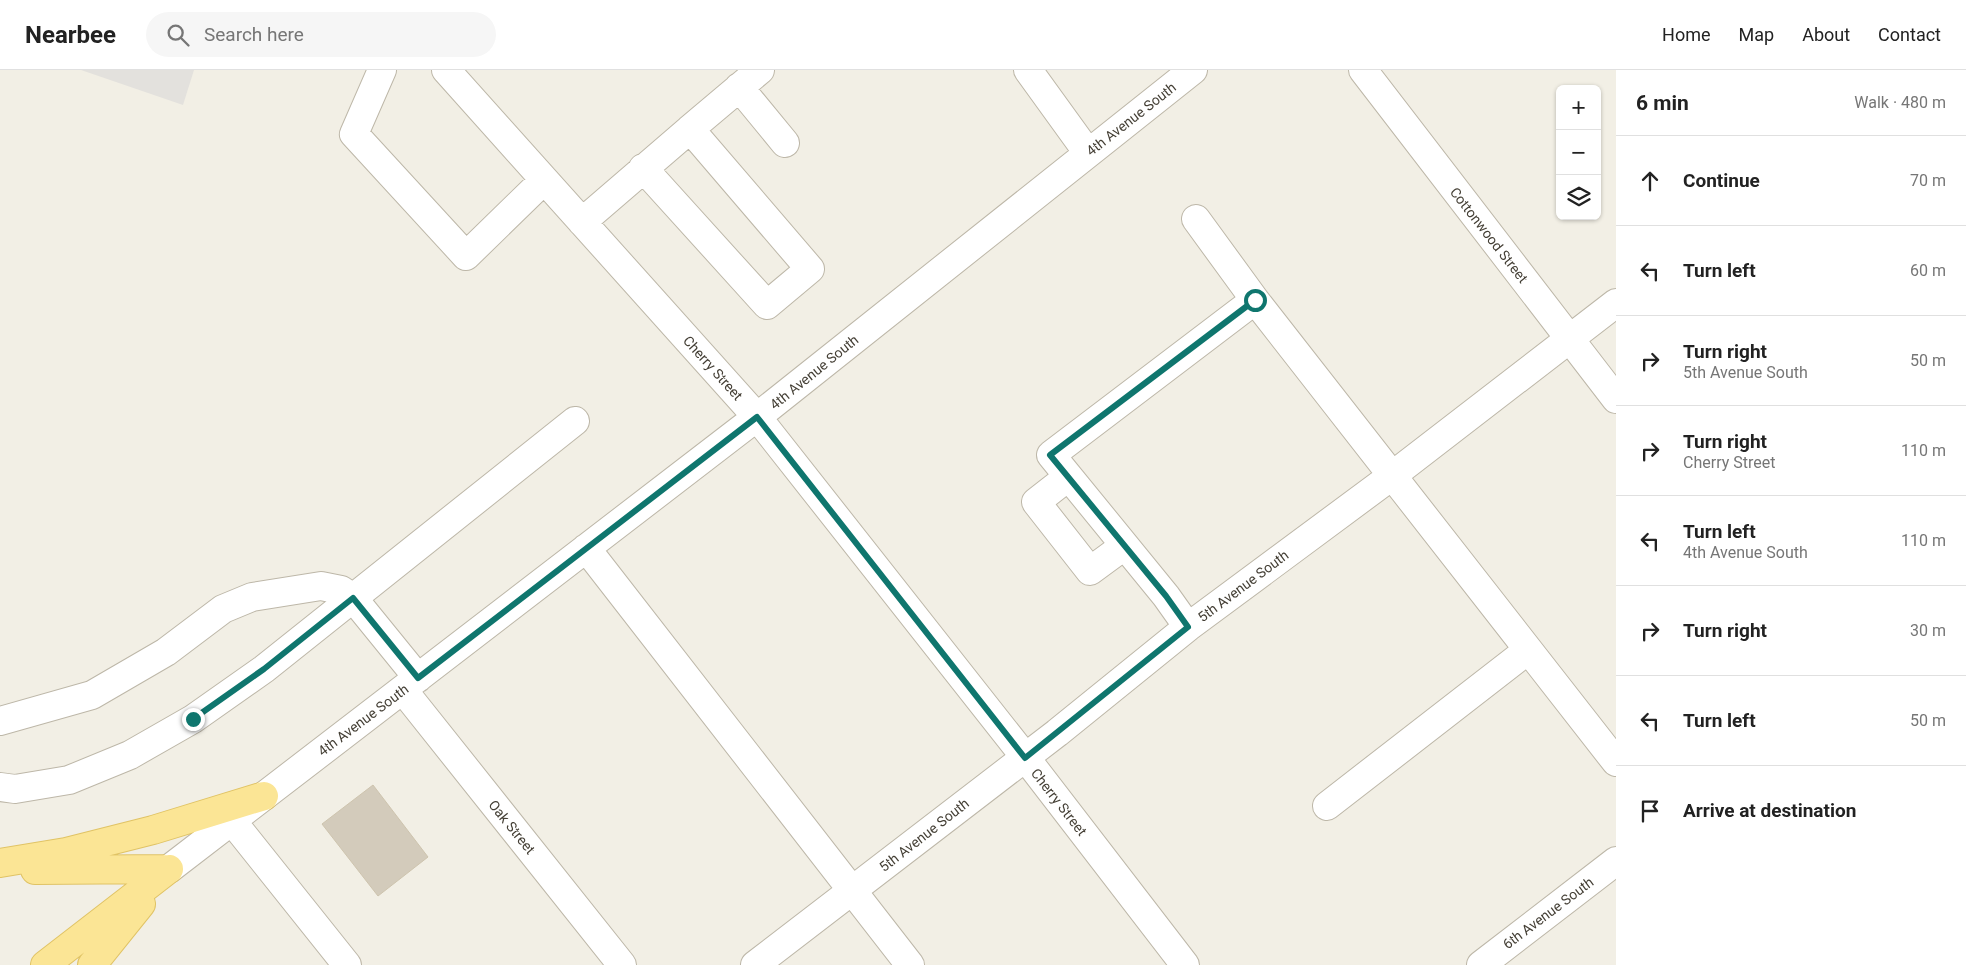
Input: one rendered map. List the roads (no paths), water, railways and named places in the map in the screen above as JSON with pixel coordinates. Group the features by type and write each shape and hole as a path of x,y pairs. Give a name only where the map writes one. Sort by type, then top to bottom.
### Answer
{"main road":[{"path":"0,863 66,852 153,830 264,796"},
{"path":"0,870 169,869"},
{"path":"44,965 169,869"},
{"path":"92,965 169,869"}],"street":[{"path":"382,70 354,134 466,256 544,180"},
{"name":"Cherry Street","path":"446,70 757,417 1185,965"},
{"path":"582,222 760,70"},
{"path":"1028,70 1088,154"},
{"name":"4th Avenue South","path":"169,869 757,417 1193,70"},
{"name":"Cottonwood Street","path":"1363,70 1616,399"},
{"path":"739,87 785,143"},
{"path":"643,168 767,305 810,269 690,129"},
{"path":"1196,219 1255,300 1616,762"},
{"path":"1188,627 1050,455 1255,300"},
{"name":"5th Avenue South","path":"755,965 1025,758 1188,627 1393,475 1616,303"},
{"path":"0,787 15,789 69,780 130,755 193,719 264,669 575,421"},
{"path":"1068,478 1036,502 1090,570 1124,546"},
{"path":"586,548 910,965"},
{"path":"0,720 92,695 166,652 223,609 252,597 321,586 341,590 353,598"},
{"name":"Oak Street","path":"353,598 410,684 622,965"},
{"path":"1327,806 1528,650"},
{"path":"232,821 347,965"},
{"name":"6th Avenue South","path":"1481,965 1616,861"}]}
